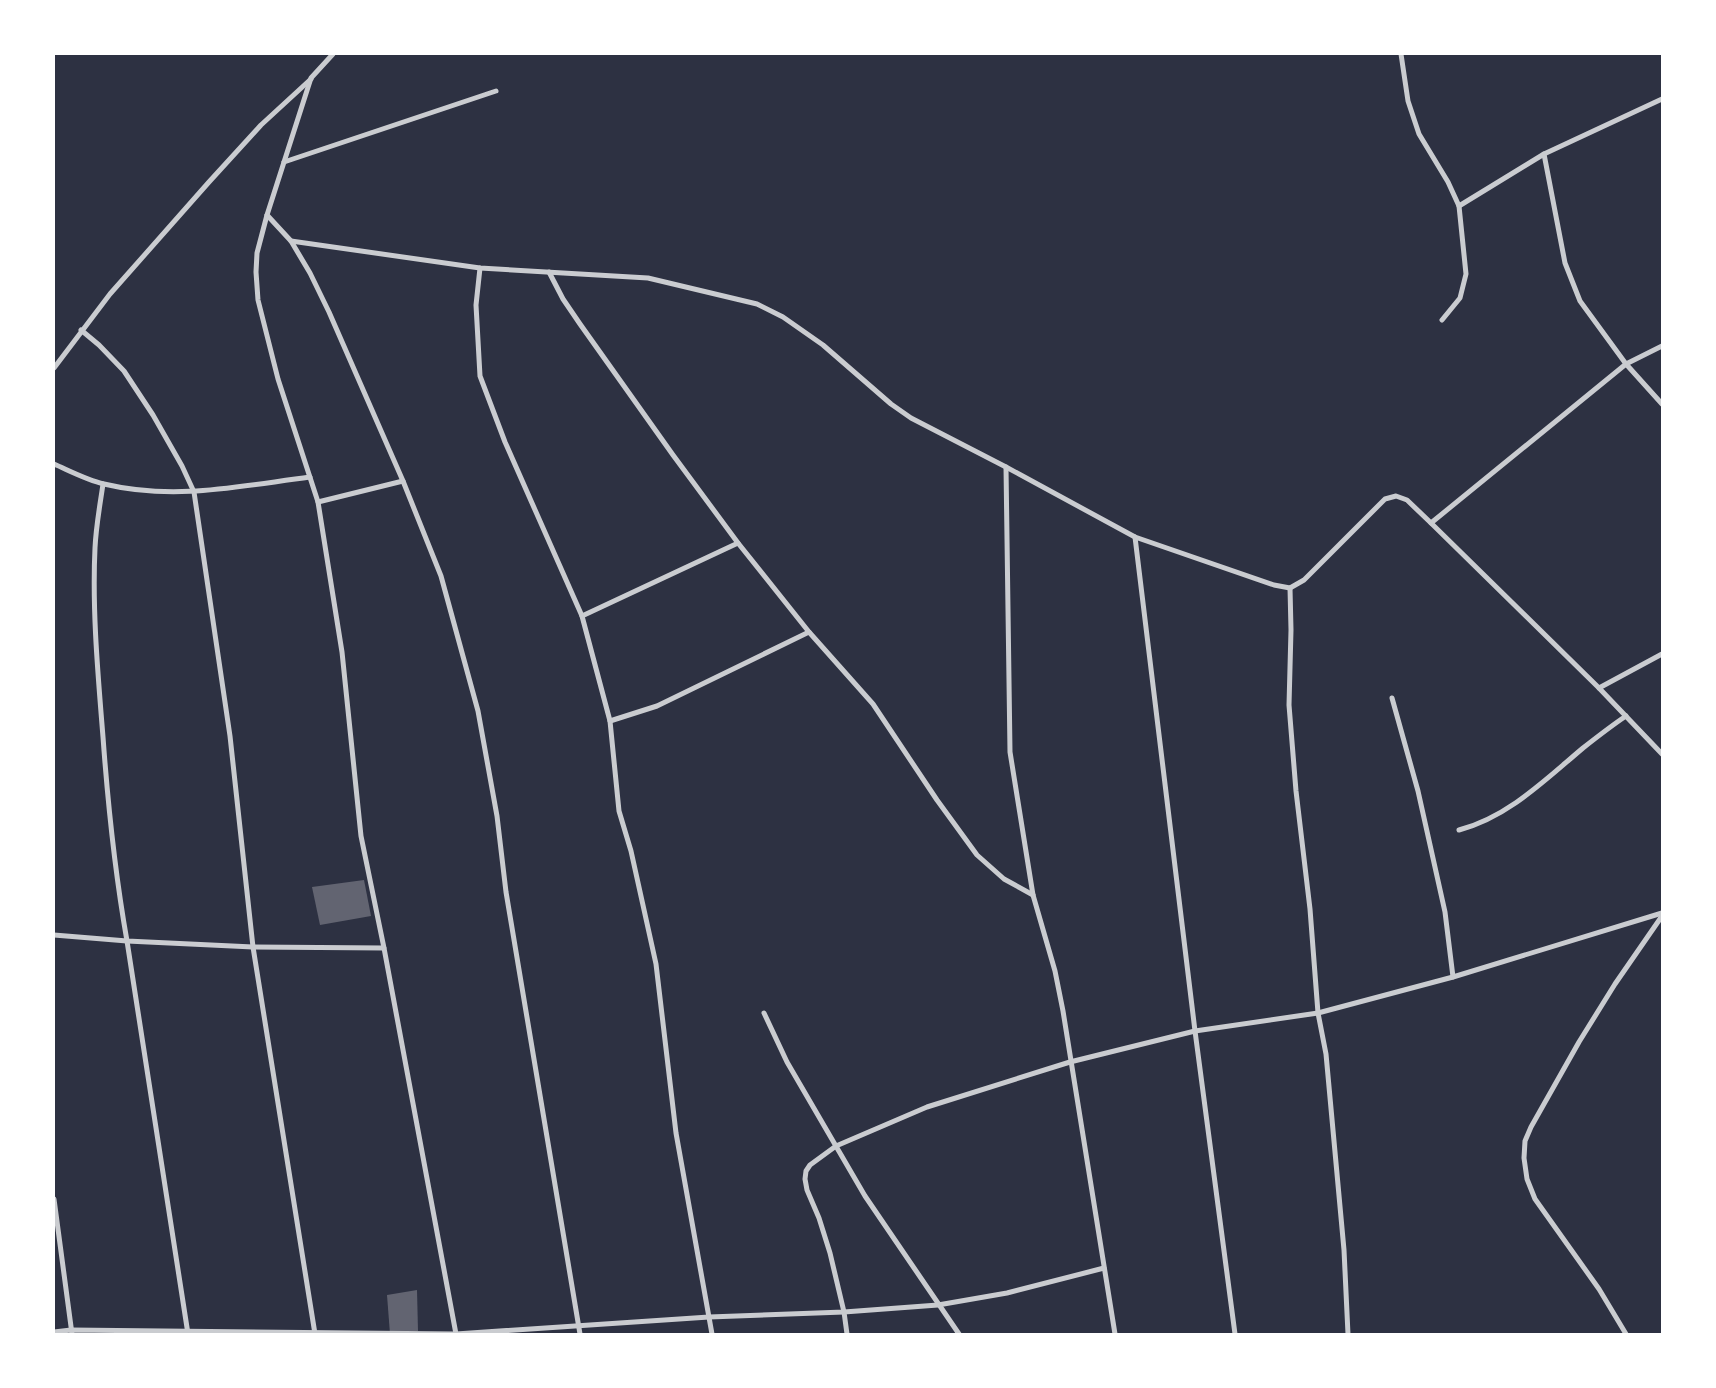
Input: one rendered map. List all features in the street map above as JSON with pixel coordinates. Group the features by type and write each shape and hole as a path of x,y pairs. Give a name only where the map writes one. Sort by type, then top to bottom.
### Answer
{"street":[{"path":"54,368 110,294 209,182 261,125 311,78 333,54"},
{"path":"1401,54 1408,101 1419,134 1448,182 1459,206 1466,274 1460,298 1442,320"},
{"path":"311,78 257,252 258,300 278,380 318,502 342,652 361,836 384,948 456,1334"},
{"path":"284,162 496,91"},
{"path":"1459,206 1544,154 1662,99"},
{"path":"1544,154 1565,263 1580,301 1626,364 1662,404"},
{"path":"267,215 291,241 310,273 329,312 403,482 441,576 478,711 497,816 506,892 580,1334"},
{"path":"291,241 480,268 648,278 757,304 783,316 823,345 891,404 911,418 1135,537 1274,585 1290,588 1304,580 1385,499 1396,496 1407,500 1599,688 1662,754"},
{"path":"480,268 476,305 480,376 505,442 582,616 610,721 620,811 631,851 656,964 676,1133 712,1334"},
{"path":"548,272 567,305 618,379 738,543 810,632 873,704 937,800 977,855 1004,878 1033,895"},
{"path":"81,330 99,345 124,372 153,414 194,492 230,736 253,947 315,1334"},
{"path":"1431,523 1626,364 1662,346"},
{"path":"54,464 102,484 158,492 194,492 310,477"},
{"path":"1006,467 1010,752 1033,895 1055,971 1063,1011 1115,1334"},
{"path":"318,502 403,482"},
{"path":"102,484 95,547 96,617 109,818 118,887 128,941 188,1333"},
{"path":"1135,537 1195,1031 1235,1334"},
{"path":"582,616 738,543"},
{"path":"1290,588 1289,705 1296,791 1310,909 1318,1013 1326,1054 1344,1250 1348,1334"},
{"path":"610,721 657,706 810,632"},
{"path":"1599,688 1662,654"},
{"path":"1392,698 1418,791 1445,912 1453,976"},
{"path":"1459,830 1472,827 1496,815 1546,782 1584,748 1626,716"},
{"path":"847,1334 844,1312 830,1253 819,1218 807,1190 805,1179 806,1171 810,1165 836,1146 927,1107 1070,1062 1195,1031 1318,1013 1453,976 1662,914"},
{"path":"1626,1334 1599,1288 1535,1199 1527,1179 1524,1158 1525,1142 1531,1127 1579,1042 1662,914"},
{"path":"54,935 128,941 253,947 384,948"},
{"path":"764,1013 787,1062 865,1196 959,1334"},
{"path":"54,1199 72,1332"},
{"path":"54,1332 456,1334 709,1317 844,1312 938,1305 1007,1294 1104,1268"}],"building":[{"path":"364,880 371,916 320,925 312,887"},
{"path":"417,1290 418,1331 390,1334 387,1295"}]}
